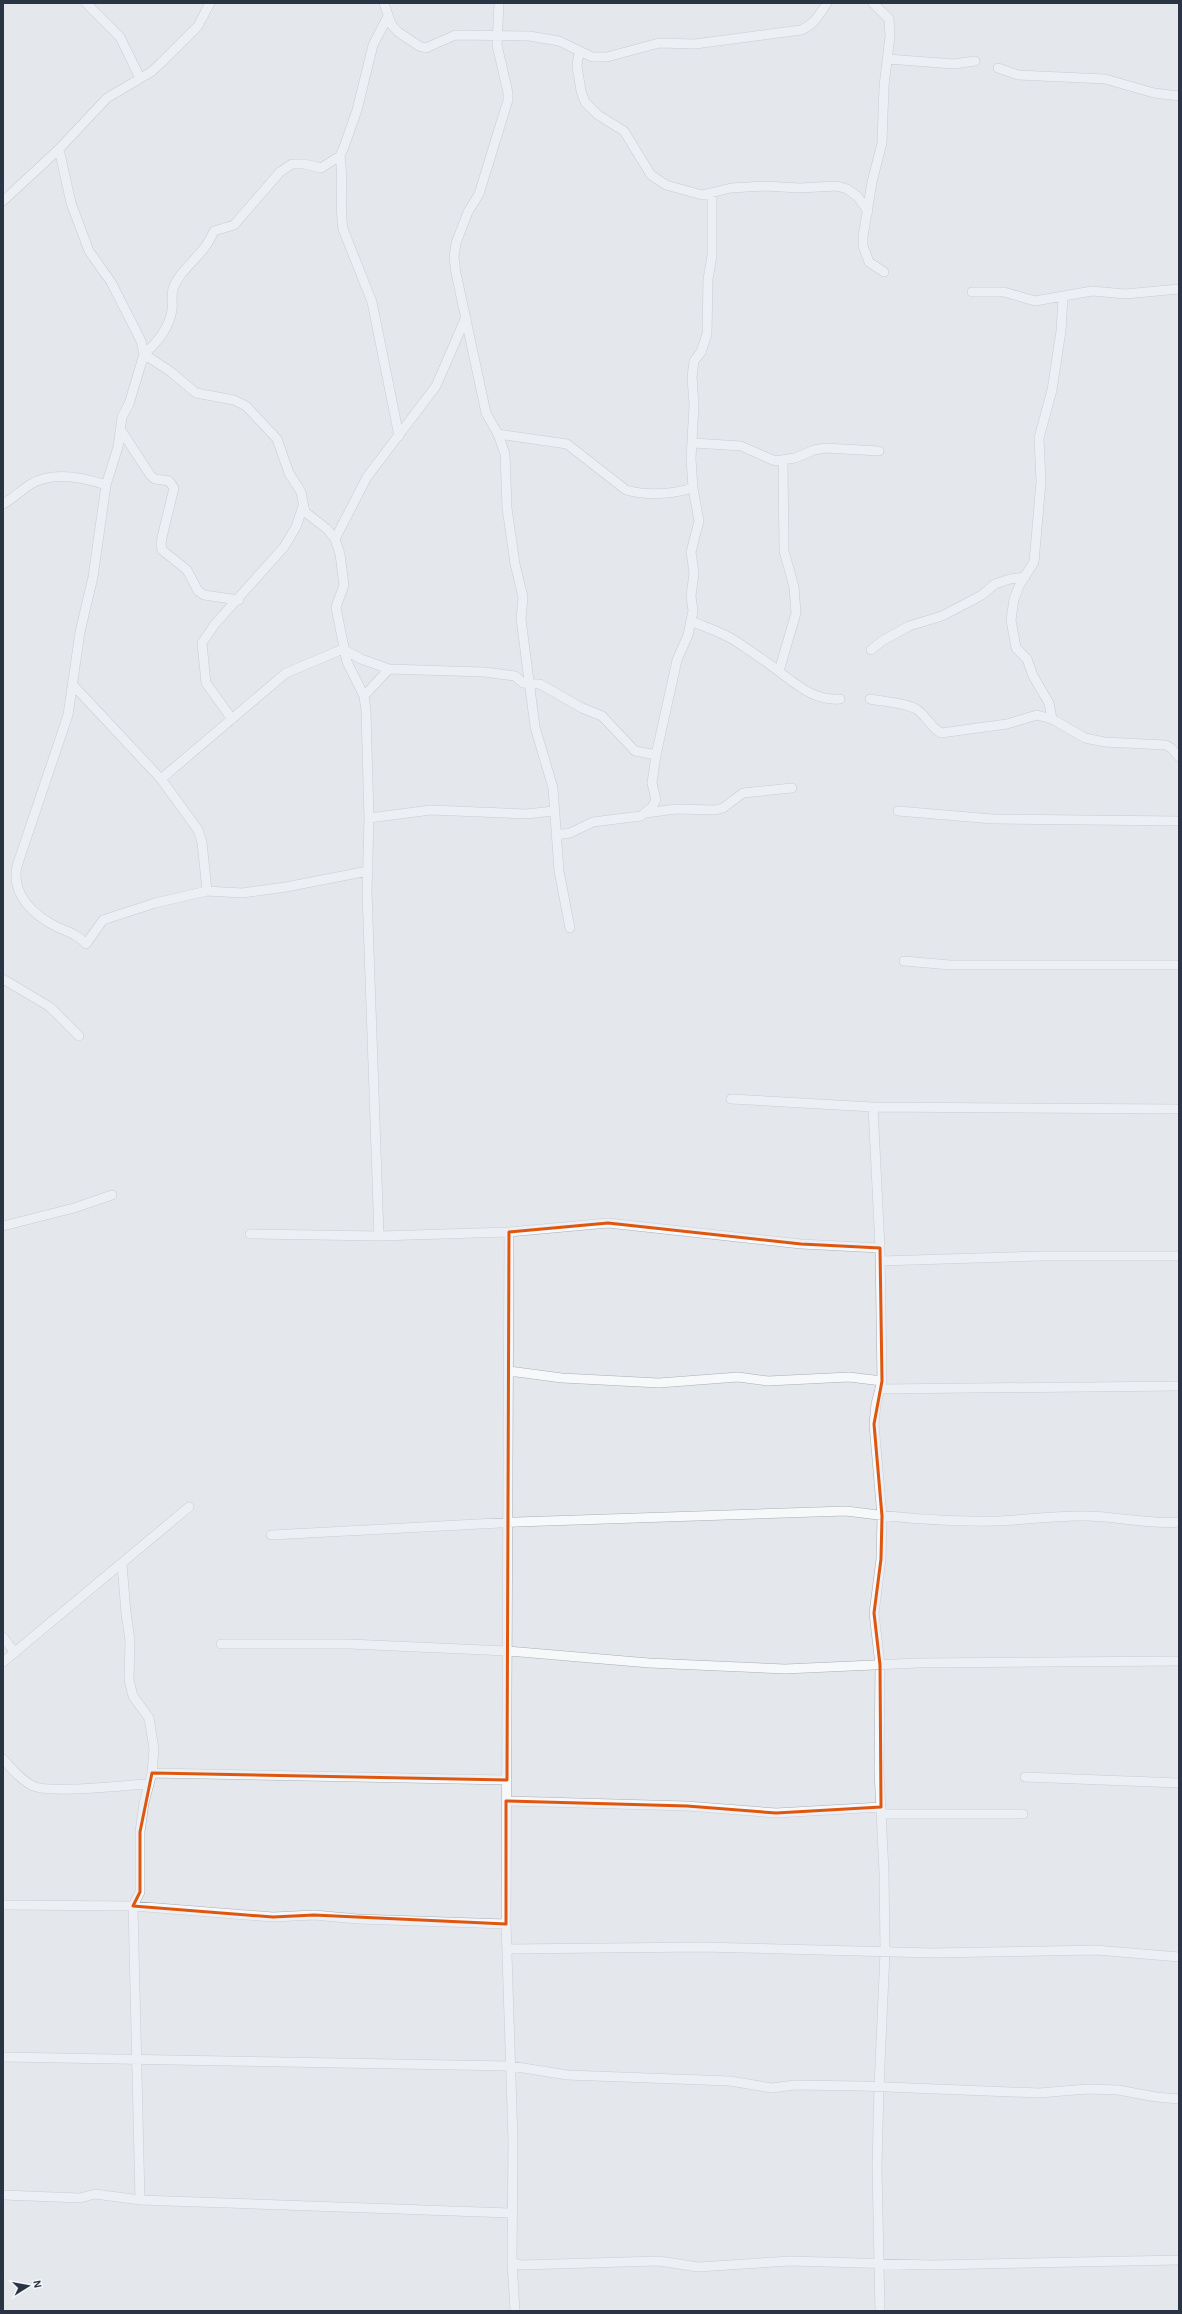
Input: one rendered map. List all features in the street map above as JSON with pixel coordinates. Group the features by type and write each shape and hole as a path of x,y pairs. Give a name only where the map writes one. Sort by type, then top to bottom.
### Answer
{"street":[{"path":"86,3 120,37 140,78"},
{"path":"5,196 59,149 107,98 151,72 198,26 210,3"},
{"path":"384,3 391,24 398,32 419,46 426,48 455,35 498,34 529,36 559,41 592,57 607,57 659,43 696,44 801,30 815,22 826,4"},
{"path":"499,3 498,55 508,93 508,100 479,194 461,227 454,257 486,414 498,434 505,454 507,508 523,597 521,619 535,727 550,774 562,891 570,928"},
{"path":"873,3 889,19 888,59 884,86 882,143 872,182 863,246 869,262 884,272"},
{"path":"388,16 373,45 357,110 340,156 342,172 341,216 343,229 372,302 399,436"},
{"path":"579,51 577,66 585,102 598,115 626,134 651,175 666,185 702,195 712,194 731,188 757,186 799,188 837,186 847,189 857,196 868,211"},
{"path":"888,59 954,64 975,61"},
{"path":"998,68 1018,75 1105,79 1154,93 1179,96"},
{"path":"59,149 71,203 89,251 111,282 141,341 144,354 171,372 196,393 234,400 246,406 257,416 262,424 277,439 289,473 301,492 303,506 310,517 318,521 335,539 340,554 344,585 336,607 349,668 364,696 369,818 368,871 378,1236"},
{"path":"340,156 321,168 304,164 292,164 280,172 234,225 214,231 207,247 180,277 173,289 171,312 160,338 144,354 120,429 118,447 106,485 93,577 80,632 74,686 68,714 14,877 16,888 23,900 44,919 71,932 86,944 100,923 110,916 155,902 207,891 242,893 286,888 368,871"},
{"path":"646,813 656,800 652,783 656,755 677,660 688,636 693,612 691,592 694,572 691,552 699,521 693,488 691,459 693,443 692,376 694,361 701,352 707,334 708,280 712,256 712,194"},
{"path":"972,292 1004,292 1035,301 1063,298 1092,291 1125,294 1179,289"},
{"path":"1052,719 1050,703 1033,676 1027,659 1016,648 1013,635 1012,608 1020,584 1034,562 1042,482 1040,438 1053,383 1061,331 1063,298"},
{"path":"335,539 367,477 436,386 466,317"},
{"path":"120,429 151,476 155,479 169,481 174,488 163,533 161,544 162,550 187,570 198,591 204,595 239,600"},
{"path":"498,434 567,444 626,490 638,493 673,493 693,488"},
{"path":"693,443 741,446 775,461 783,461 814,450 825,448 879,451"},
{"path":"779,672 796,613 794,587 784,551 783,461"},
{"path":"3,504 30,485 42,479 56,477 86,478 106,485"},
{"path":"232,719 208,687 202,649 204,638 284,547 296,527 303,506"},
{"path":"871,650 882,641 909,626 942,616 982,595 995,584 1010,579 1025,577"},
{"path":"691,621 732,639 779,672 789,682 811,694 827,700 840,699"},
{"path":"344,649 361,659 389,669 484,672 515,676 523,682 540,684 582,708 602,716 629,746 641,754 656,755"},
{"path":"161,779 286,673 344,649"},
{"path":"364,696 389,669"},
{"path":"74,686 161,779 198,830 202,842 207,891"},
{"path":"870,699 904,705 916,709 935,729 941,733 1007,724 1037,715 1052,719 1085,738 1104,742 1166,745 1172,748 1179,757"},
{"path":"556,835 570,833 593,822 620,820 646,813 676,808 715,810 724,808 743,793 792,788"},
{"path":"369,818 431,810 526,814 554,811"},
{"path":"898,811 993,818 1179,821"},
{"path":"904,961 950,965 1179,965"},
{"path":"3,979 50,1007 79,1036"},
{"path":"731,1099 873,1107 1179,1109"},
{"path":"873,1107 881,1261 881,1385 876,1404 874,1424 882,1516 881,1559 874,1613 880,1665 881,1810 886,1952 879,2087 878,2167 880,2311"},
{"path":"3,1226 74,1208 112,1195"},
{"path":"250,1234 378,1236 509,1232 608,1223 786,1243 880,1248"},
{"path":"509,1232 506,1924 511,2066 513,2214 512,2262 515,2311"},
{"path":"881,1261 1039,1256 1179,1256"},
{"path":"509,1371 562,1378 659,1383 738,1377 768,1381 849,1377 881,1385 1179,1386"},
{"path":"3,1662 189,1508"},
{"path":"271,1535 508,1523 846,1511 882,1516 956,1521 1042,1519 1084,1516 1112,1517 1151,1523 1179,1522"},
{"path":"122,1564 130,1640 129,1680 133,1696 149,1718 154,1749 152,1773 148,1784 140,1832 140,1892 133,1906 140,2200"},
{"path":"3,1637 14,1653"},
{"path":"221,1644 349,1644 507,1651 649,1663 786,1669 880,1665 1179,1661"},
{"path":"3,1759 19,1776 34,1786 55,1789 148,1784"},
{"path":"152,1773 507,1780"},
{"path":"1025,1777 1179,1783"},
{"path":"506,1801 687,1806 776,1813 881,1810 1023,1814"},
{"path":"3,1905 133,1906 273,1917 314,1915 358,1919 506,1924"},
{"path":"508,1949 704,1947 886,1952 1014,1952 1096,1950 1179,1957"},
{"path":"3,2057 511,2066 567,2075 730,2081 772,2088 795,2086 879,2087 1040,2093 1087,2089 1118,2090 1156,2097 1179,2099"},
{"path":"3,2195 80,2198 95,2194 140,2200 513,2214"},
{"path":"512,2262 528,2265 660,2261 698,2267 790,2261 932,2265 1179,2260"}],"highlighted area":[{"path":"608,1223 801,1244 880,1248 882,1381 874,1424 882,1516 881,1559 874,1613 880,1665 881,1807 776,1813 687,1806 506,1801 506,1924 314,1915 273,1917 133,1906 140,1892 140,1832 152,1773 507,1780 509,1232"}]}
